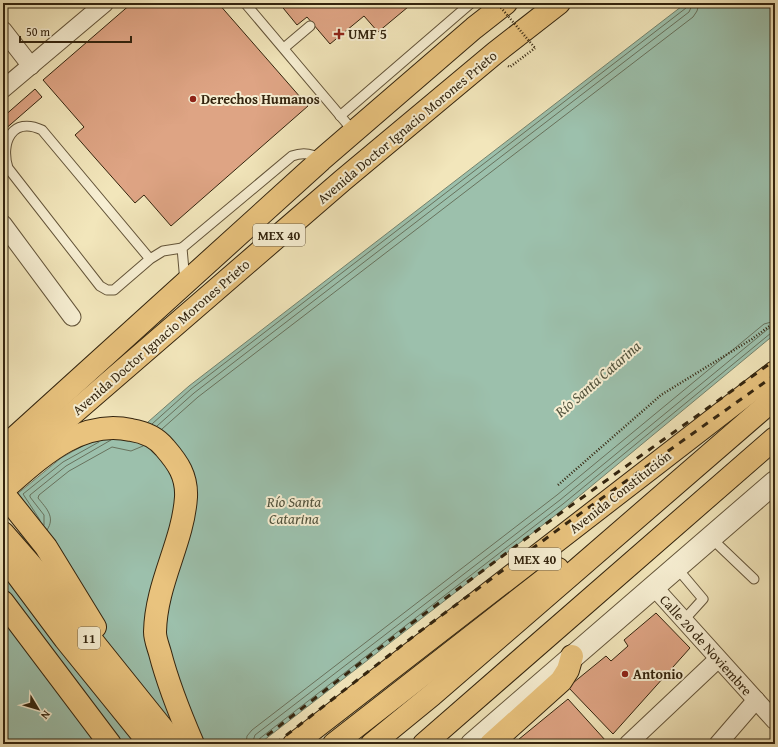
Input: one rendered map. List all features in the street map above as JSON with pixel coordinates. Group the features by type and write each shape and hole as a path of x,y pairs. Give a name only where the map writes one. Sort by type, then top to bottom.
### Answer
{"main road":[{"name":"Avenida Doctor Ignacio Morones Prieto","path":"6,442 186,284 321,160 347,124 506,3"},
{"name":"Avenida Doctor Ignacio Morones Prieto","path":"3,474 343,180 495,53 559,3"},
{"name":"Avenida Constitución","path":"294,744 775,372"},
{"name":"Avenida Constitución","path":"372,744 432,695 775,398"},
{"path":"3,490 31,466 70,437 105,427 116,426 144,432 163,445 177,462 185,478 186,496 182,523 159,597 155,634 165,673 193,744"},
{"path":"424,744 775,438"},
{"path":"334,744 535,585 672,486"},
{"path":"3,493 42,541 67,579 111,655 120,676"},
{"name":"11","path":"3,533 37,572 175,744"},
{"path":"3,556 65,639 150,744"},
{"path":"4,605 110,744"},
{"path":"492,734 561,681 568,670 572,656"}],"street":[{"path":"3,89 105,3"},
{"path":"3,30 31,66"},
{"path":"3,224 72,317"},
{"path":"572,656 775,482"},
{"name":"Calle 20 de Noviembre","path":"653,586 775,721"},
{"path":"628,744 718,659"},
{"path":"718,744 756,700"},
{"path":"472,744 492,734"}],"lane":[{"path":"250,5 347,124 471,3"},
{"path":"284,48 310,26"},
{"path":"150,259 42,130 31,124 18,127 9,135 5,152 8,168 100,286 107,290 114,290 150,259 163,251 182,248 292,156 306,153 316,156 321,160"},
{"path":"182,248 186,284"},
{"path":"710,537 754,579"},
{"path":"676,567 703,599 684,620"}],"path":[{"path":"497,3 535,48 510,67"},
{"path":"558,485 662,395 752,339 775,322"}],"water":[{"name":"Río Santa Catarina","path":"686,3 775,3 775,334 566,507 259,744 3,744 3,549 36,519 16,495 61,458 111,430 132,436 189,386"}],"building":[{"path":"132,3 218,3 308,106 171,226 144,195 135,203 96,159 75,135 84,127 43,80"},
{"path":"279,3 405,3 408,7 378,32 364,16 330,44 307,17 297,25"},
{"path":"35,89 42,97 3,131 3,117"},
{"name":"Antonio","path":"656,613 690,648 613,734 568,687 606,656 611,661 628,646 624,640"},
{"path":"568,699 606,741 603,744 513,744"}],"railway":[{"path":"256,744 412,623 562,512 775,360"},
{"path":"275,744 419,632 567,523 775,375"}],"place":[{"name":"UMF 5","path":"339,34"},
{"name":"Derechos Humanos","path":"193,99"},
{"name":"Antonio","path":"625,674"}]}
